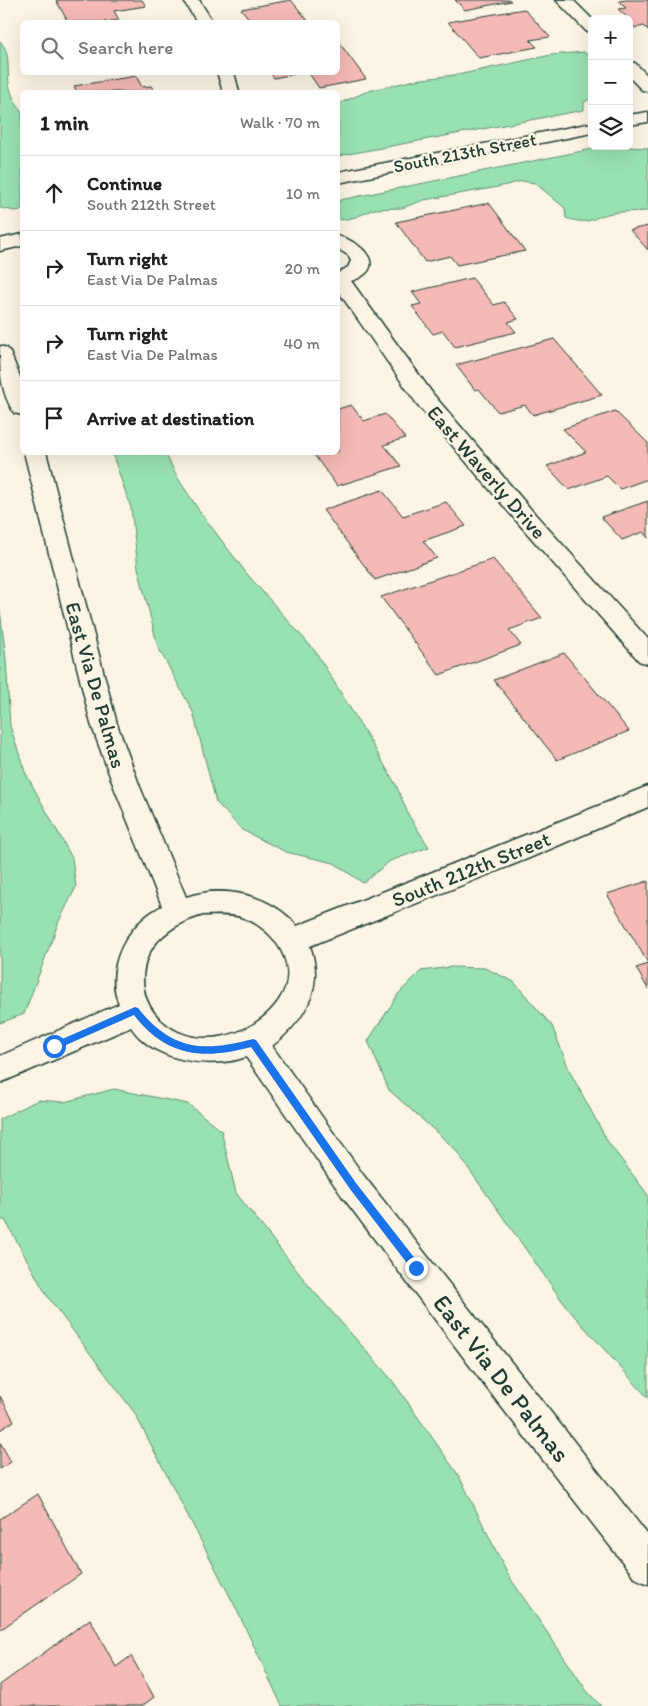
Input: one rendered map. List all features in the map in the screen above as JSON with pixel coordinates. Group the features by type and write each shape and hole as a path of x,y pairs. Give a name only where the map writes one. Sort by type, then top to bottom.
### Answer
{"street":[{"path":"191,0 204,20"},
{"path":"564,0 588,24"},
{"path":"633,70 648,86"},
{"path":"226,75 230,90"},
{"path":"633,119 648,116"},
{"name":"South 213th Street","path":"340,178 588,129"},
{"path":"0,245 20,240"},
{"name":"East Waverly Drive","path":"340,243 356,250 361,257 361,264 358,270 350,276 340,278"},
{"name":"East Waverly Drive","path":"340,282 425,399 527,519 648,655"},
{"path":"0,352 20,403"},
{"name":"East Via De Palmas","path":"36,455 104,724 130,796 178,911"},
{"name":"South 212th Street","path":"293,940 517,852 648,796"},
{"path":"203,904 230,904 255,910 277,923 293,940 301,958 302,978 298,997 288,1015 273,1031 253,1043 226,1050 198,1050 171,1043 149,1028 135,1011 128,986 129,963 139,942 156,924 178,911 203,904"},
{"path":"0,1070 135,1011"},
{"name":"East Via De Palmas","path":"253,1043 353,1186 494,1370 648,1565"}],"green space":[{"path":"0,41 6,51 11,91 20,110 20,210 0,208"},
{"path":"584,52 588,56 588,100 584,102 584,110 340,156 340,103 368,91 415,80 462,74 551,55"},
{"path":"633,147 648,148 648,211 616,212 586,221 574,220 566,218 565,208 535,183 522,181 424,200 402,208 374,209 356,217 340,219 340,200 588,150 633,150"},
{"path":"113,455 166,455 179,480 200,512 247,574 315,651 371,742 396,785 409,816 429,847 390,861 363,883 334,863 286,852 242,830 216,802 193,712 158,647 138,568 131,508"},
{"path":"0,610 6,659 10,726 25,772 72,858 76,887 59,921 24,1014 0,1023"},
{"path":"451,967 485,968 514,982 552,1026 570,1072 608,1142 648,1195 648,1398 568,1309 454,1148 389,1090 368,1041 399,993 421,971"},
{"path":"114,1089 188,1104 221,1130 236,1193 309,1286 392,1380 459,1476 508,1575 587,1691 601,1706 282,1706 235,1606 134,1412 47,1296 5,1220 0,1220 0,1119 38,1100 64,1102"}],"building":[{"path":"56,0 142,0 146,6 114,11 119,20 67,20"},
{"path":"291,0 307,20 250,20 241,9"},
{"path":"455,0 510,0 511,1 465,10"},
{"path":"648,0 648,30 644,26 635,28 633,25 633,15 625,15 618,9 626,8 619,1"},
{"path":"524,9 550,37 530,40 537,47 479,58 448,22"},
{"path":"340,44 366,79 319,88 310,75 340,75"},
{"path":"272,75 290,75 274,78"},
{"path":"136,76 142,87 151,86 154,90 76,90 74,86"},
{"path":"489,203 525,251 457,265 450,256 425,262 396,222"},
{"path":"648,226 648,250 630,230"},
{"path":"472,278 494,305 504,302 518,319 508,322 516,332 455,347 443,331 433,334 412,306 421,304 412,292"},
{"path":"554,339 602,395 533,415 525,405 498,412 479,389 475,390 456,365"},
{"path":"351,405 364,421 385,414 405,438 384,445 401,466 337,486 314,455 340,455 340,408"},
{"path":"615,411 648,443 648,479 620,489 607,476 569,490 547,466 586,452 563,429"},
{"path":"382,490 403,516 446,502 466,526 423,541 437,558 375,580 323,510"},
{"path":"648,501 648,538 643,532 622,540 601,517"},
{"path":"493,559 542,618 509,630 521,645 439,675 381,597"},
{"path":"564,653 629,731 557,760 494,680"},
{"path":"648,881 648,963 607,894"},
{"path":"648,964 648,989 636,968"},
{"path":"0,1396 14,1421 0,1430"},
{"path":"0,1442 11,1462 0,1469"},
{"path":"38,1494 81,1574 0,1630 0,1519"},
{"path":"90,1619 116,1667 131,1656 154,1697 142,1706 0,1706 0,1685"}],"route":[{"path":"54,1046 135,1011 149,1028 171,1043 198,1050 226,1050 253,1043 353,1186 416,1268"}]}
